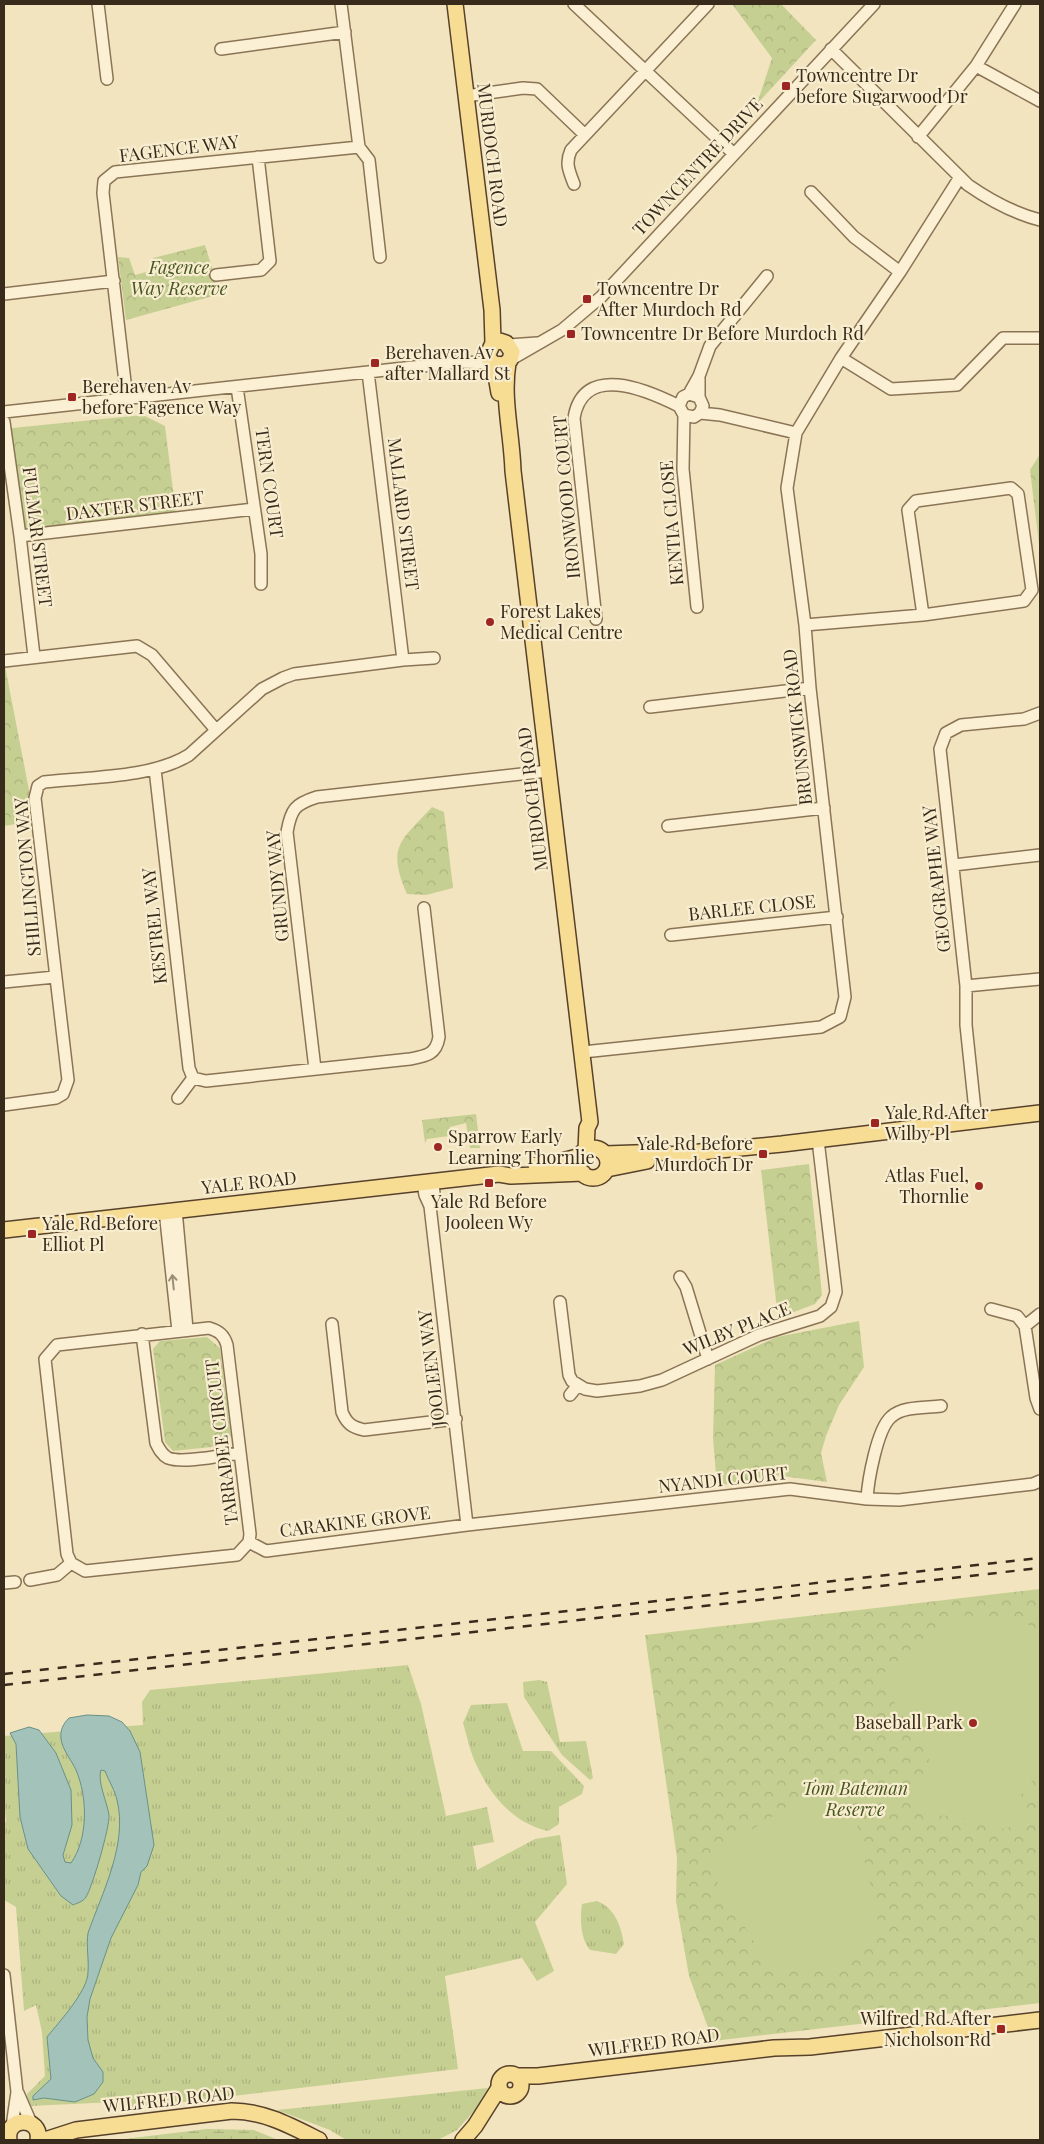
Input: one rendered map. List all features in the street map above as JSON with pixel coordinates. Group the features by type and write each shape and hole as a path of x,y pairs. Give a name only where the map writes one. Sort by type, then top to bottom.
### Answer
{"main road":[{"name":"MURDOCH ROAD","path":"455,4 492,310 500,354 502,422 513,470 590,1122 594,1127 593,1152"},
{"name":"YALE ROAD","path":"606,1169 637,1161 664,1159 669,1155 818,1140 1037,1114"},
{"name":"YALE ROAD","path":"499,1174 509,1167 555,1163 593,1152 664,1152 669,1155"},
{"path":"593,1152 608,1162 606,1169 596,1177 583,1173 579,1165 593,1152"},
{"name":"YALE ROAD","path":"4,1230 499,1174 511,1176 583,1173"},
{"name":"WILFRED ROAD","path":"774,2048 812,2037 1040,2010"},
{"name":"WILFRED ROAD","path":"463,2140 488,2106 502,2091 515,2094 519,2081 538,2076 774,2048 810,2047 1040,2020"},
{"name":"WILFRED ROAD","path":"9,2132 23,2121 34,2130 76,2130 225,2112 251,2111 267,2116 320,2140"},
{"name":"WILFRED ROAD","path":"45,2140 76,2130"}],"street":[{"path":"98,4 107,79"},
{"path":"342,4 359,147 369,160 380,257"},
{"path":"574,4 734,154"},
{"path":"574,184 567,159 571,150 708,4"},
{"name":"TOWNCENTRE DRIVE","path":"4,412 459,362 500,354 538,343 582,315 601,297 830,49 874,4"},
{"path":"918,137 976,66 1015,4"},
{"path":"221,49 345,32"},
{"path":"830,49 964,181 988,200 1018,214 1040,220"},
{"path":"976,66 1040,100"},
{"path":"466,96 523,88 537,89 585,136"},
{"name":"FAGENCE WAY","path":"127,398 103,193 104,181 114,172 359,147"},
{"path":"216,275 261,270 270,261 258,157"},
{"name":"BRUNSWICK ROAD","path":"583,1052 821,1027 840,1017 845,997 837,917 810,688 805,625 787,488 796,433 841,358 937,214 964,181"},
{"path":"811,192 854,237 900,272"},
{"name":"KENTIA CLOSE","path":"697,607 683,469 684,436 699,376 710,346 767,276"},
{"path":"4,294 114,281"},
{"path":"841,358 891,389 957,385 1003,338 1040,338"},
{"name":"MALLARD STREET","path":"368,372 403,660"},
{"name":"IRONWOOD COURT","path":"596,619 574,418 580,399 592,388 605,384 622,385 720,415 796,433"},
{"name":"TERN COURT","path":"238,387 261,554 261,584"},
{"name":"FULMAR STREET","path":"4,422 34,656"},
{"path":"805,625 923,615 1024,601 1030,596 1032,590 1018,494 1011,488 916,501 908,510 923,615"},
{"name":"DAXTER STREET","path":"20,536 254,509"},
{"path":"4,661 34,656 137,646 152,655 216,730"},
{"name":"SHILLINGTON WAY","path":"4,1105 56,1098 66,1088 68,1080 35,798 38,786 44,782 155,769 177,762 189,755 262,689 294,674 403,660 434,658"},
{"path":"650,707 810,688"},
{"name":"GEOGRAPHE WAY","path":"976,1120 966,1025 966,986 940,749 946,733 961,724 1024,719 1040,713"},
{"name":"KESTREL WAY","path":"155,769 189,1068 194,1078"},
{"name":"GRUNDY WAY","path":"315,1069 287,832 290,815 300,802 317,797 548,771"},
{"path":"668,826 824,808"},
{"path":"954,865 1040,855"},
{"path":"178,1098 194,1078 206,1082 426,1056 436,1049 439,1037 424,908"},
{"name":"BARLEE CLOSE","path":"671,935 837,917"},
{"path":"4,982 55,977"},
{"path":"966,986 1040,979"},
{"name":"WILBY PLACE","path":"578,1385 591,1391 640,1386 662,1380 759,1335 820,1316 831,1306 836,1292 818,1140"},
{"name":"JOOLEEN WAY","path":"428,1183 434,1194 430,1206 467,1525"},
{"path":"170,1211 182,1330"},
{"path":"680,1277 686,1287 708,1359"},
{"path":"560,1302 567,1369 572,1381 578,1385 570,1396"},
{"path":"991,1309 1017,1316 1025,1326 1036,1398 1040,1409"},
{"path":"1025,1326 1040,1314"},
{"path":"332,1324 342,1412 350,1432 456,1419"},
{"name":"TARRADEE CIRCUIT","path":"209,1328 216,1330 224,1337 228,1345 250,1534 249,1542 237,1555 85,1571 71,1563 67,1554 45,1359 57,1345 182,1330 209,1328"},
{"path":"142,1334 156,1443 161,1452 168,1458 179,1460 240,1453"},
{"path":"868,1499 869,1481 883,1429 891,1416 905,1410 941,1406"},
{"name":"NYANDI COURT","path":"467,1525 790,1489 868,1499 899,1500 1033,1484 1040,1481"},
{"name":"CARAKINE GROVE","path":"249,1542 266,1551 467,1525"},
{"path":"30,1580 57,1575 71,1563"},
{"path":"4,1975 17,2092 9,2132"},
{"path":"17,2092 34,2130"}],"green space":[{"path":"732,4 781,4 816,40 757,104 772,58"},
{"name":"Fagence Way Reserve","path":"205,245 220,294 126,320 118,257 129,258 135,275 154,270 153,258"},
{"path":"143,415 165,426 176,514 30,531 19,524 10,439 12,428"},
{"path":"1040,454 1040,552 1030,470"},
{"path":"4,661 35,821 4,826"},
{"path":"432,807 444,812 453,888 426,895 407,894 398,865 400,845 412,828"},
{"path":"476,1114 480,1148 470,1148 466,1123 450,1127 449,1136 427,1139 425,1143 422,1120"},
{"path":"809,1164 822,1295 815,1304 778,1318 761,1170"},
{"path":"859,1321 864,1367 839,1405 826,1436 821,1453 827,1482 775,1475 717,1486 713,1438 715,1365 777,1337"},
{"path":"207,1337 220,1348 231,1436 221,1446 173,1451 165,1442 153,1349 160,1341"},
{"name":"Tom Bateman Reserve","path":"1040,1589 1040,2003 713,2041 689,1976 676,1901 677,1858 645,1635"},
{"name":"Baseball Park","path":"950,1615 1023,1618 1040,1638 1040,1771 1020,1796 1029,1815 1019,1822 1004,1828 991,1827 959,1817 925,1816 905,1787 934,1768 879,1677"},
{"path":"408,1665 421,1704 446,1816 487,1807 494,1842 473,1846 477,1870 535,1839 560,1835 567,1884 535,1922 554,1971 537,1981 522,1958 445,1976 458,2069 125,2109 115,2102 29,2106 27,2094 45,2076 42,2032 36,2005 24,2011 16,1907 4,1900 4,1822 6,1822 4,1736 143,1725 142,1702 150,1690"},
{"path":"539,1680 547,1682 560,1742 586,1741 593,1778 590,1780 562,1755 524,1697 523,1682"},
{"path":"507,1703 523,1751 551,1751 584,1786 582,1794 559,1807 559,1824 548,1831 524,1822 504,1807 488,1787 470,1749 463,1723 471,1705"},
{"path":"832,1788 851,1797 881,1935 852,1956 829,1968 816,1971 802,1971 767,1963 717,1881 709,1856 814,1791"},
{"path":"597,1901 613,1913 619,1924 624,1944 616,1954 590,1950 584,1940 581,1922 582,1904"},
{"path":"488,2088 474,2111 457,2130 438,2140 346,2140 330,2130 277,2110"},
{"path":"207,2129 254,2130 278,2140 116,2140"}],"water":[{"path":"87,1715 109,1716 122,1722 130,1731 140,1752 154,1845 147,1866 141,1872 138,1885 111,1938 90,1999 87,2017 88,2040 93,2058 103,2072 103,2082 94,2094 75,2102 44,2098 33,2100 33,2096 51,2079 47,2037 72,2006 87,1980 88,1933 112,1868 119,1834 119,1817 115,1793 105,1771 101,1770 101,1786 109,1815 107,1832 89,1891 83,1900 73,1905 61,1896 28,1849 20,1817 16,1744 10,1733 29,1727 39,1730 56,1753 71,1790 72,1825 63,1855 65,1862 71,1863 81,1842 84,1805 80,1781 63,1747 61,1733 69,1718"}],"railway":[{"path":"4,1674 1040,1558"},
{"path":"4,1685 1040,1568"}],"place":[{"name":"Towncentre Dr before Sugarwood Dr","path":"786,86"},
{"name":"Towncentre Dr After Murdoch Rd","path":"587,299"},
{"name":"Towncentre Dr Before Murdoch Rd","path":"571,334"},
{"name":"Berehaven Av after Mallard St","path":"375,363"},
{"name":"Berehaven Av before Fagence Way","path":"72,397"},
{"name":"Forest Lakes Medical Centre","path":"490,622"},
{"name":"Yale Rd After Wilby Pl","path":"875,1123"},
{"name":"Sparrow Early Learning Thornlie","path":"438,1147"},
{"name":"Yale Rd Before Murdoch Dr","path":"763,1154"},
{"name":"Yale Rd Before Jooleen Wy","path":"489,1183"},
{"name":"Atlas Fuel, Thornlie","path":"979,1186"},
{"name":"Yale Rd Before Elliot Pl","path":"32,1234"},
{"name":"Baseball Park","path":"973,1723"},
{"name":"Wilfred Rd After Nicholson Rd","path":"1001,2029"}]}
